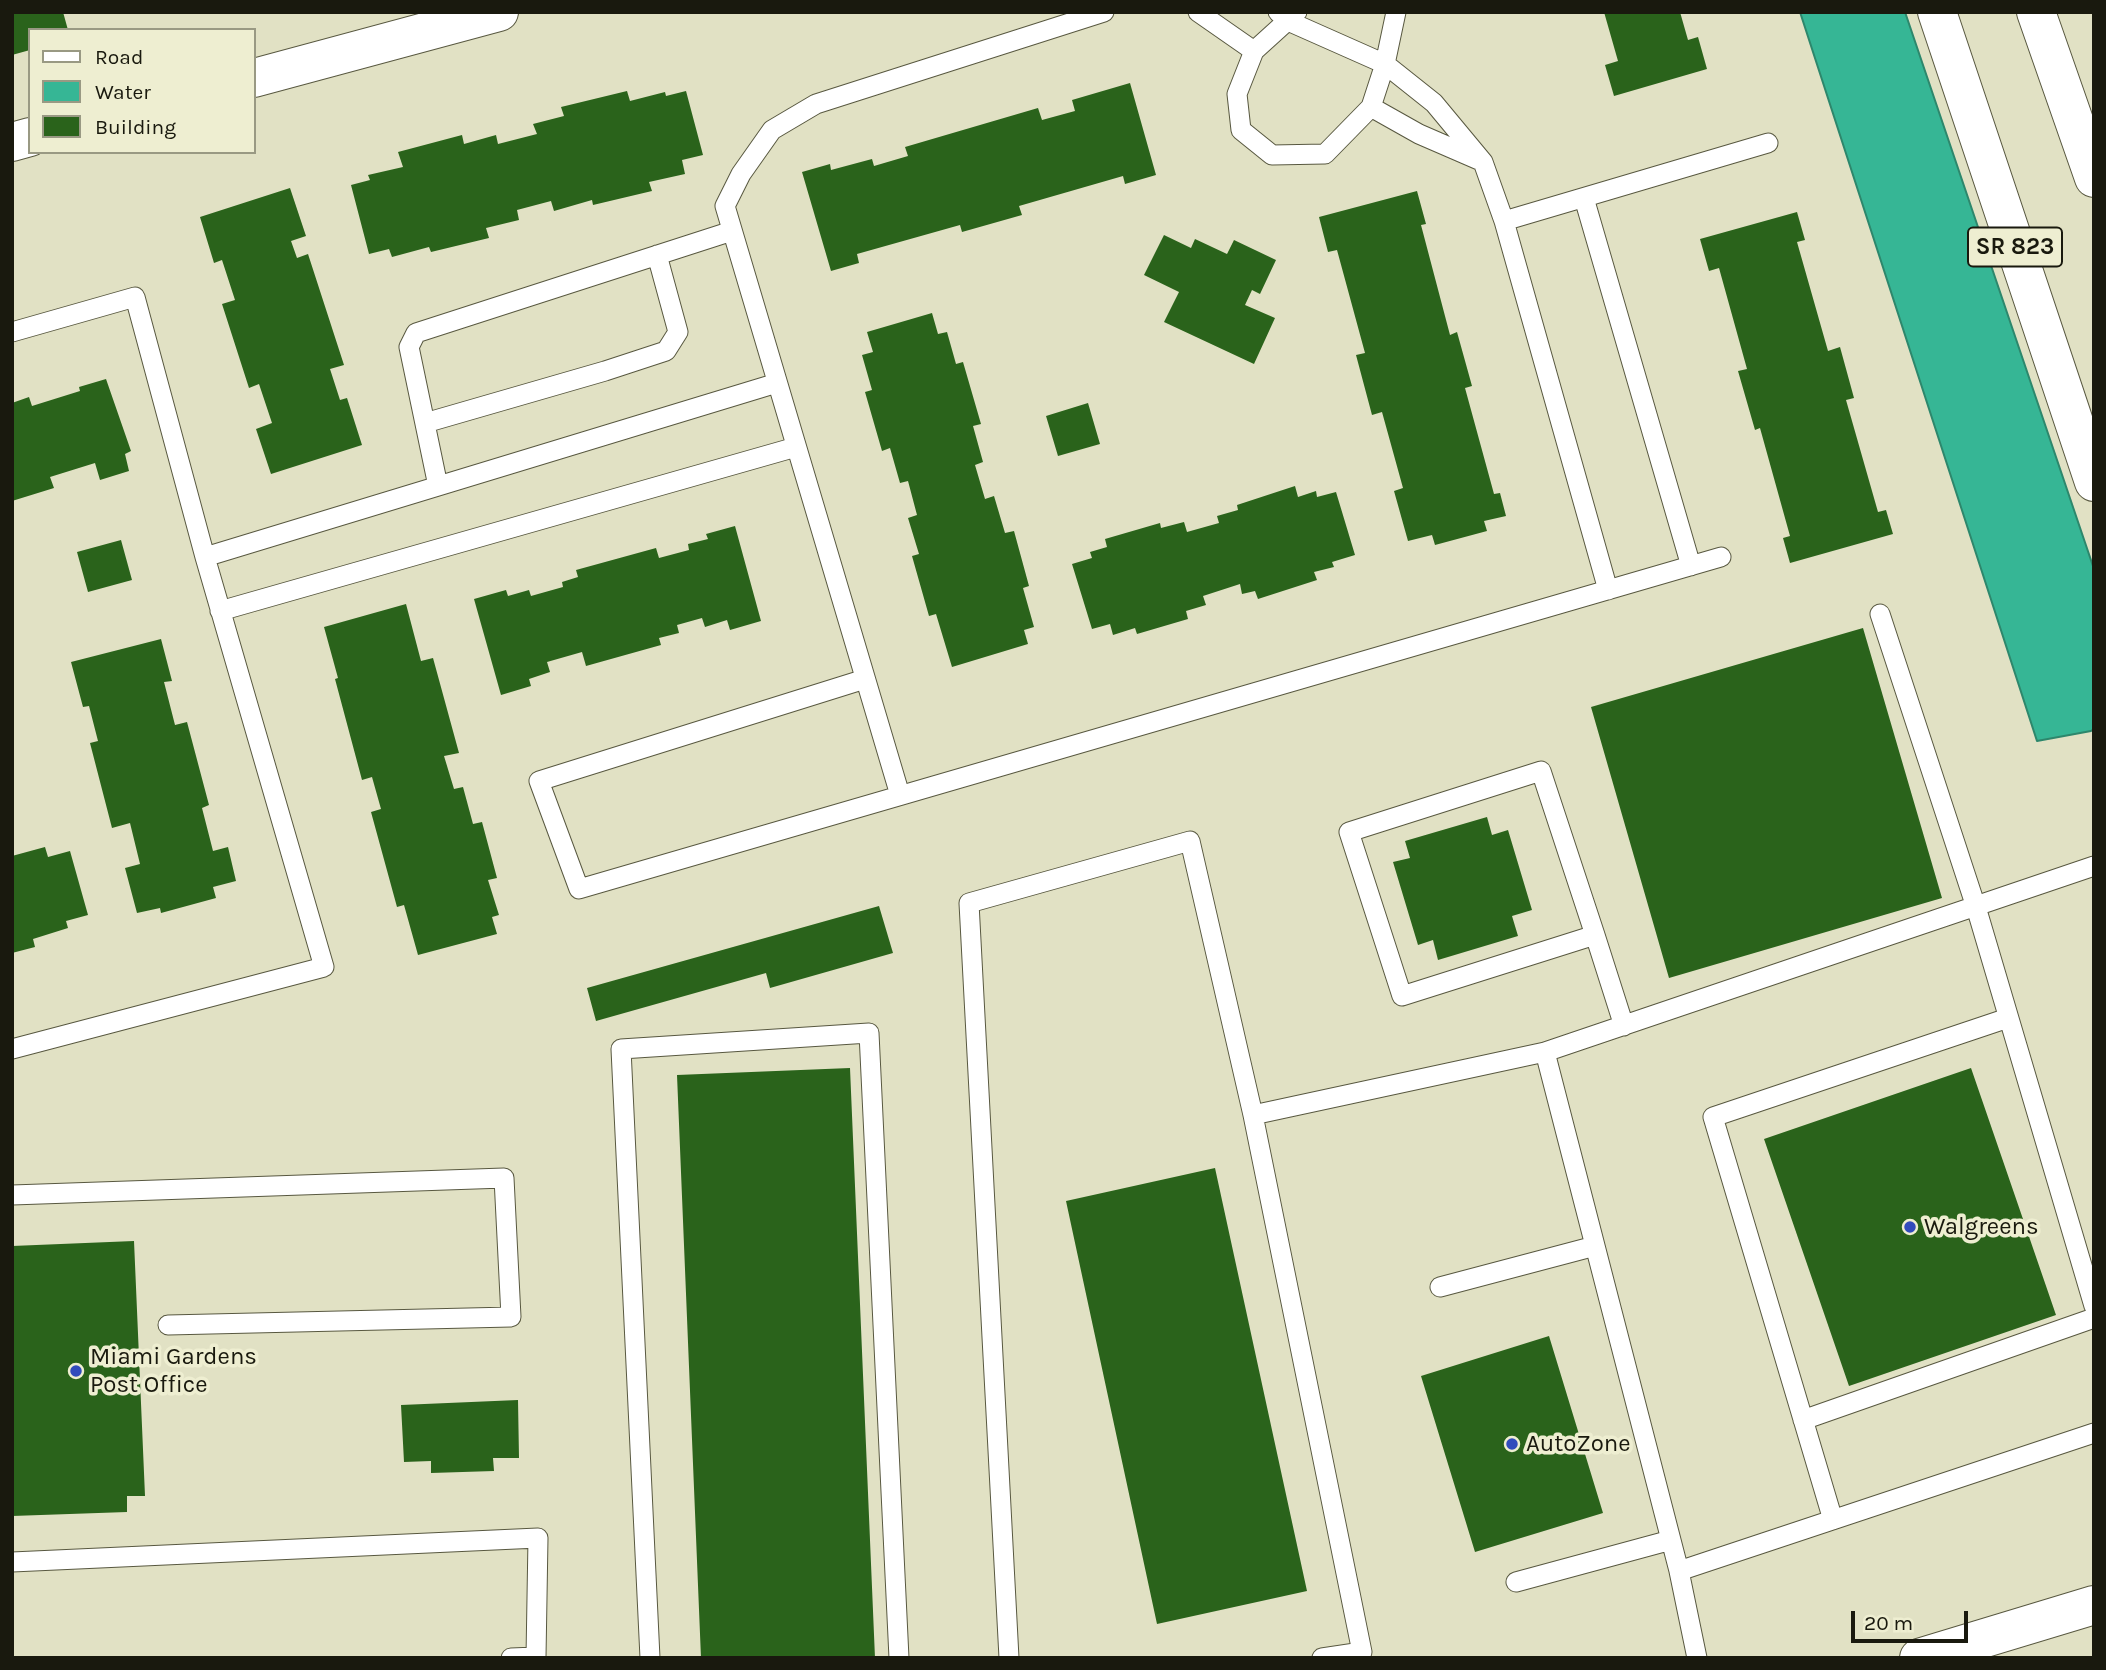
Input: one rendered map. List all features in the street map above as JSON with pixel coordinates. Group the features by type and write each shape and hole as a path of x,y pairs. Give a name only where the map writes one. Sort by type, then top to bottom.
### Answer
{"main road":[{"path":"256,77 499,12"},
{"name":"SR 823","path":"1937,12 2094,482"},
{"path":"2036,12 2094,177"},
{"path":"1919,1658 2094,1605"}],"lane":[{"path":"900,796 725,206 741,174 772,130 816,104 1104,12"},
{"path":"1198,12 1254,51"},
{"path":"1396,12 1385,64 1371,107 1325,155 1272,155 1241,130 1237,94 1254,51 1288,15 1385,64 1434,103 1483,162 1504,221 1608,590"},
{"path":"1371,107 1419,134 1483,162"},
{"path":"1504,221 1768,143"},
{"path":"1584,198 1691,566"},
{"path":"438,486 409,347 416,332 732,231"},
{"path":"425,424 666,351 678,332 657,255"},
{"path":"12,332 135,298 220,611 324,967 12,1049"},
{"path":"205,557 777,383"},
{"path":"220,611 796,447"},
{"path":"865,679 539,780 579,889 1721,557"},
{"path":"1880,614 1976,907 2094,1306"},
{"path":"1595,935 1402,996 1349,832 1541,771 1595,935 1624,1026"},
{"path":"1009,1658 969,903 1190,841 1253,1115 1362,1652 1322,1658"},
{"path":"1253,1115 1545,1052 2094,866"},
{"path":"1833,1520 1713,1117 2008,1018"},
{"path":"650,1658 621,1049 870,1033 899,1658"},
{"path":"1545,1052 1671,1539 1697,1658"},
{"path":"12,1195 504,1178 511,1317 168,1325"},
{"path":"1440,1287 1595,1246"},
{"path":"1803,1420 2094,1318"},
{"path":"1679,1571 2094,1433"},
{"path":"12,1562 537,1538 536,1657 510,1658"},
{"path":"1516,1582 1671,1539"}],"water":[{"path":"1800,12 1905,12 2094,569 2094,729 2091,731 2037,741"}],"building":[{"path":"12,12 63,12 67,28 28,28 28,51 12,55"},
{"path":"1604,12 1680,12 1688,40 1698,37 1707,69 1614,96 1605,65 1618,61"},
{"path":"1130,83 1156,175 1125,184 1123,176 1019,206 1022,215 962,232 960,225 857,254 859,263 831,271 802,172 830,164 831,170 872,159 874,166 908,156 905,147 1038,108 1042,120 1075,111 1072,100"},
{"path":"627,91 630,101 665,92 666,96 686,91 703,155 682,160 685,174 649,182 652,191 593,205 592,200 554,211 551,201 517,210 519,220 486,228 489,238 431,252 429,247 392,257 389,249 369,254 351,185 370,180 368,175 403,167 398,152 462,135 464,144 496,135 498,144 537,134 533,124 564,116 561,107"},
{"path":"290,188 306,236 291,241 297,258 308,254 344,365 330,369 340,400 347,398 362,445 271,474 256,429 272,423 259,384 249,388 222,304 235,300 222,260 214,263 200,217"},
{"path":"1417,191 1426,224 1421,225 1450,335 1457,332 1472,386 1465,388 1494,494 1500,493 1506,516 1484,521 1487,531 1435,545 1432,535 1408,541 1394,491 1403,488 1382,412 1372,415 1356,355 1365,353 1337,250 1328,252 1319,217"},
{"path":"1797,212 1805,240 1797,242 1828,351 1840,347 1854,398 1846,400 1878,512 1886,510 1893,534 1790,563 1783,538 1790,536 1760,428 1755,430 1738,371 1747,369 1719,268 1709,271 1700,239"},
{"path":"1164,235 1191,248 1195,239 1227,254 1234,240 1276,260 1260,294 1252,290 1245,305 1275,318 1254,364 1164,322 1179,292 1144,275"},
{"path":"932,313 938,334 947,332 956,364 963,362 981,424 973,426 983,462 975,465 985,499 994,496 1005,533 1014,531 1029,586 1023,588 1034,627 1024,630 1028,644 952,667 936,614 929,616 912,556 919,554 908,518 917,515 908,481 900,483 890,448 882,451 865,392 872,390 862,355 873,352 867,332"},
{"path":"106,379 131,451 125,454 129,471 100,480 95,463 50,477 54,488 12,501 12,403 29,397 32,406 80,391 79,387"},
{"path":"1088,403 1100,444 1058,456 1046,416"},
{"path":"1295,486 1298,497 1316,491 1317,497 1336,492 1355,555 1332,562 1334,567 1314,572 1317,580 1258,599 1255,591 1242,594 1240,584 1203,596 1206,605 1186,611 1188,619 1137,634 1135,628 1113,635 1110,624 1092,629 1072,564 1092,558 1090,552 1107,547 1105,539 1160,523 1161,528 1184,522 1187,532 1219,523 1217,516 1238,510 1237,505"},
{"path":"735,526 761,621 730,630 727,620 705,627 702,618 677,625 679,633 659,638 661,645 586,666 582,652 547,662 550,672 529,679 531,686 501,695 474,599 506,590 508,596 529,590 531,596 563,587 562,582 578,577 576,570 656,548 659,558 689,550 688,544 708,539 706,534"},
{"path":"121,540 132,580 88,592 77,552"},
{"path":"406,604 421,661 433,658 459,753 444,756 454,789 463,787 473,824 482,822 497,878 488,880 499,915 492,917 497,934 418,955 404,905 397,907 371,812 381,809 372,777 362,780 324,627"},
{"path":"1863,628 1942,898 1669,978 1591,707"},
{"path":"161,639 172,681 164,682 175,725 187,722 209,805 202,808 213,851 228,847 236,881 213,887 216,898 161,913 160,908 137,913 125,868 140,864 130,823 112,828 90,743 98,741 89,706 83,707 71,662"},
{"path":"1487,817 1492,835 1508,830 1532,910 1512,916 1518,936 1438,960 1433,940 1418,945 1393,862 1410,858 1405,841"},
{"path":"45,847 48,857 70,851 88,915 66,921 68,928 33,939 35,947 12,953 12,856"},
{"path":"879,906 893,953 770,988 766,973 596,1021 587,988"},
{"path":"850,1068 875,1658 701,1658 677,1075"},
{"name":"Walgreens","path":"1971,1068 2056,1315 1849,1386 1764,1139"},
{"path":"1215,1168 1307,1591 1157,1624 1066,1201"},
{"name":"Miami Gardens Post Office","path":"134,1241 145,1496 127,1496 127,1512 12,1516 12,1246"},
{"name":"AutoZone","path":"1549,1336 1603,1513 1475,1552 1421,1376"},
{"path":"518,1400 519,1458 493,1458 494,1471 431,1473 431,1461 404,1462 401,1405"}],"place":[{"name":"Walgreens","path":"1910,1227"},
{"name":"Miami Gardens Post Office","path":"76,1371"},
{"name":"AutoZone","path":"1512,1444"}]}
